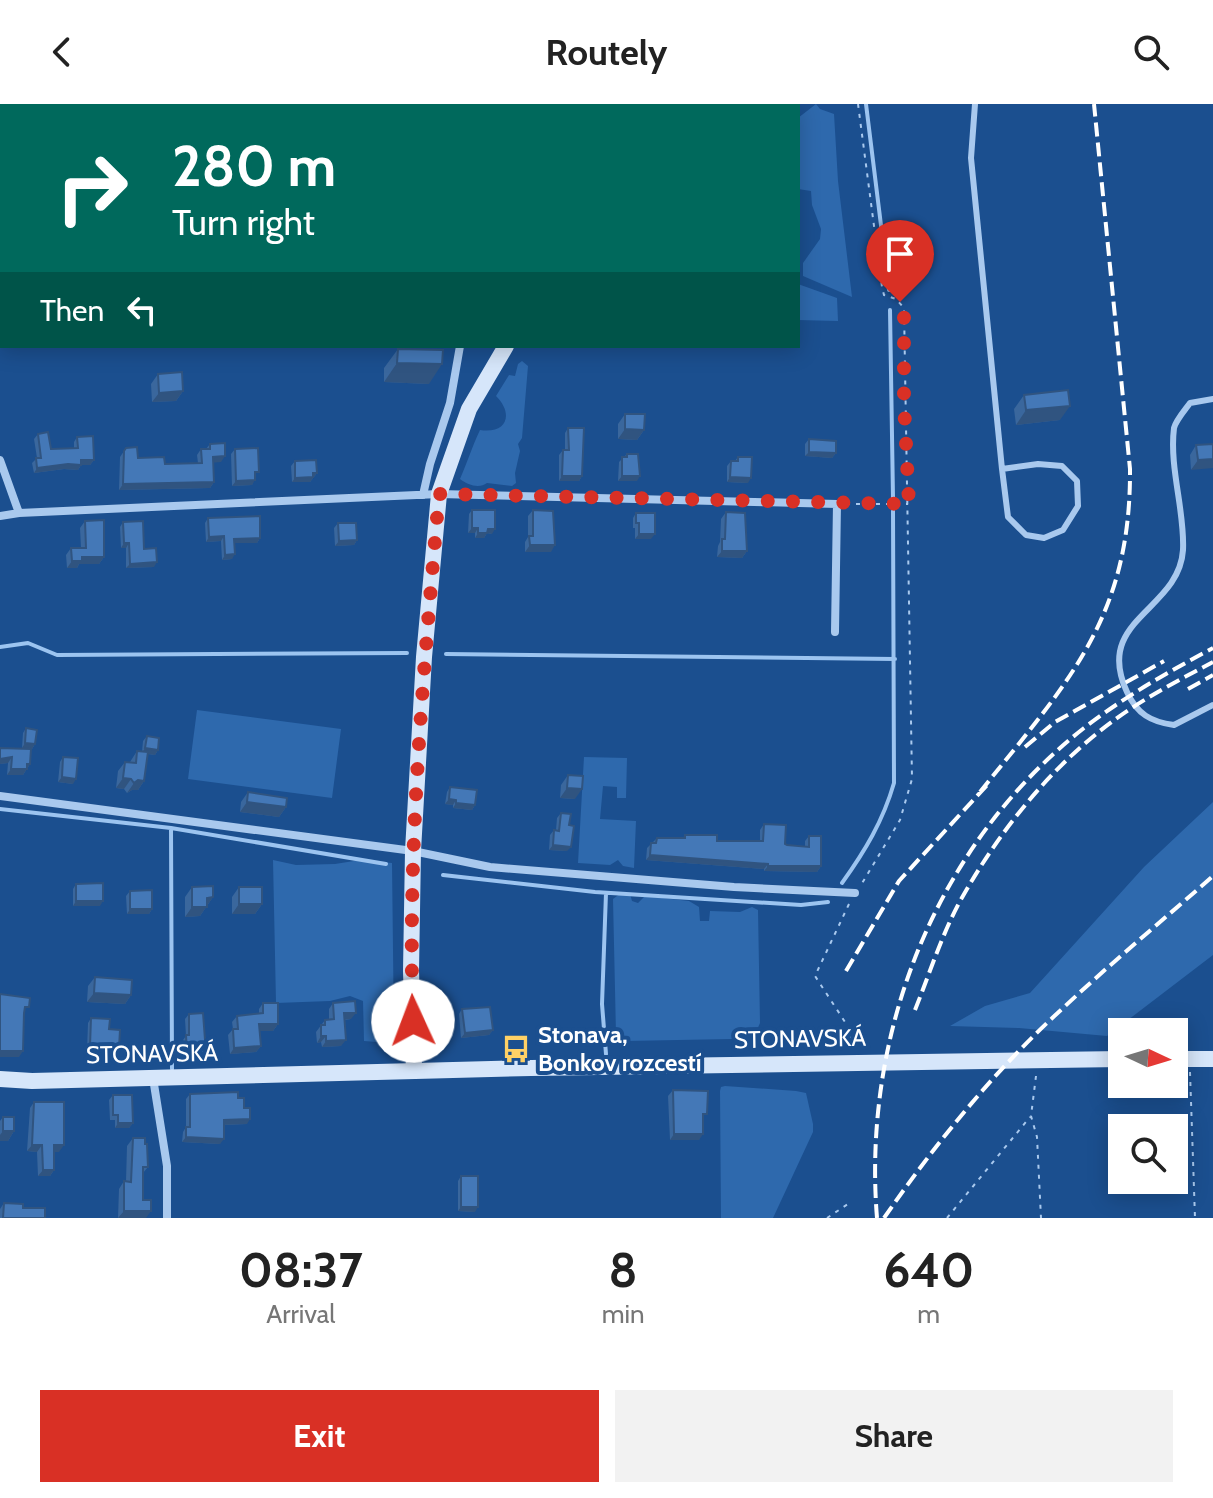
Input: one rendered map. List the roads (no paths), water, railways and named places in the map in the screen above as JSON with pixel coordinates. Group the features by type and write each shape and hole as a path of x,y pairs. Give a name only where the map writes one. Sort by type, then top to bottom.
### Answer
{"street":[{"path":"414,1071 411,971 413,851 431,495 460,348"},
{"path":"431,495 469,409 505,348"},
{"path":"0,460 19,513"},
{"path":"0,516 431,495 837,504 835,632"},
{"path":"0,796 413,851 490,867 734,887 855,893"},
{"name":"STONAVSKÁ","path":"0,1079 1108,1059"},
{"path":"1188,1059 1213,1059"},
{"path":"153,1078 167,1166 167,1218"}],"lane":[{"path":"975,104 971,158 1002,469 1008,517 1026,535 1044,538 1063,530 1078,506 1077,481 1062,466 1038,464 1002,469"},
{"path":"1213,399 1190,403 1174,426 1175,480 1183,551 1170,584 1134,625 1118,649 1117,660 1129,697 1146,718 1174,725 1213,705"}],"waterway":[{"path":"866,104 889,290"},
{"path":"890,310 893,498"},
{"path":"842,883 872,835 894,783 893,511"},
{"path":"0,647 28,643 57,655 407,653"},
{"path":"446,654 895,659"},
{"path":"0,809 171,828 386,864"},
{"path":"171,828 172,1069"},
{"path":"443,875 595,892 801,905 828,902"},
{"path":"606,893 602,1004 606,1054"}],"railway":[{"path":"980,792 1041,716 1088,645 1106,608 1119,567 1127,521 1130,469 1094,104"},
{"path":"877,1218 876,1149 882,1080 897,1012 919,947 950,885 987,827 1032,775 1084,728 1147,685 1213,648"},
{"path":"1025,747 1055,722 1164,661"},
{"path":"915,1010 959,903 990,852 1026,804 1067,760 1113,721 1213,662"},
{"path":"1188,689 1213,675"},
{"path":"846,971 899,881 988,784"},
{"path":"884,1218 945,1135 1013,1057 1081,992 1213,876"}],"place":[{"name":"Stonava, Bonkov rozcestí","path":"516,1049"}]}
